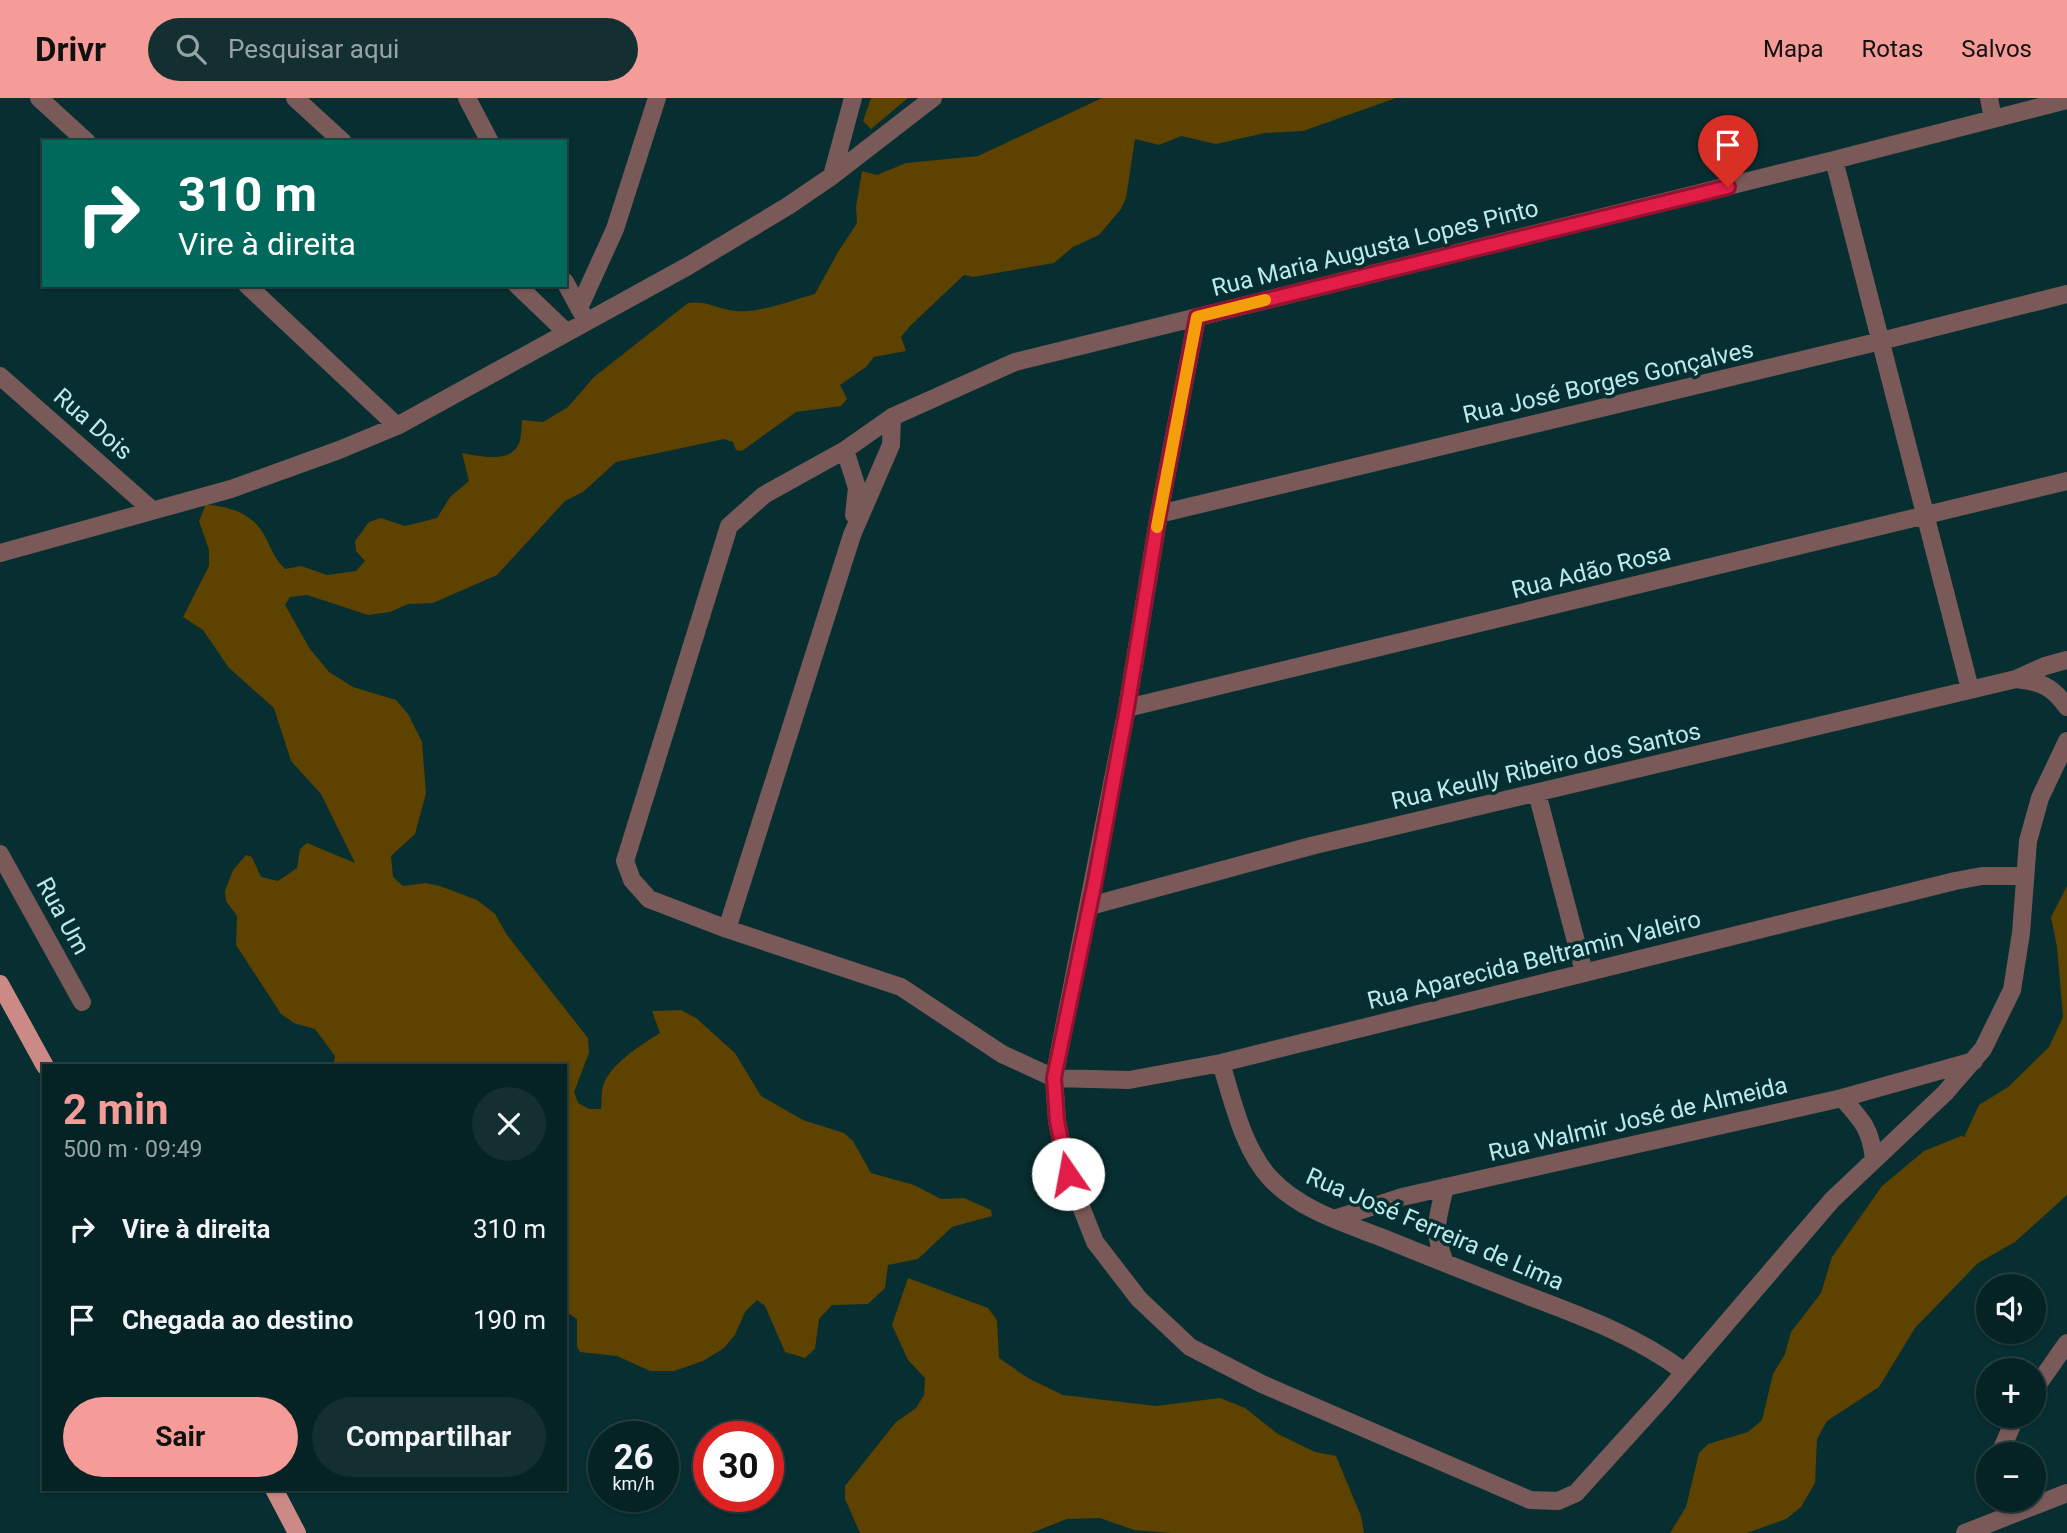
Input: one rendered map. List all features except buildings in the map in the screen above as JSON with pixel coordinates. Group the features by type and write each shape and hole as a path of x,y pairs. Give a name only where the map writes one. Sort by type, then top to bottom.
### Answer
{"main road":[{"path":"0,984 44,1064"},
{"path":"275,1491 297,1533"}],"street":[{"path":"38,98 85,140"},
{"path":"295,98 341,140"},
{"path":"467,98 489,140"},
{"path":"583,314 615,229 657,98"},
{"path":"832,176 853,98"},
{"path":"0,553 231,489 397,426 566,332 583,314 688,266 788,206 832,176 933,98"},
{"path":"1989,98 1993,119"},
{"name":"Rua Maria Augusta Lopes Pinto","path":"727,929 649,899 632,880 625,861 729,526 764,495 845,450 892,417 1015,362 2067,100"},
{"path":"1834,160 1970,689"},
{"path":"567,286 583,314"},
{"path":"249,287 397,426"},
{"path":"519,287 566,332"},
{"name":"Rua José Borges Gonçalves","path":"1159,514 2067,294"},
{"path":"1197,317 1159,514 1127,708 1090,906 1054,1078 1057,1121 1068,1174 1095,1242 1139,1299 1191,1347 1262,1384 1530,1500 1558,1501 1576,1493 1832,1200 1945,1093 1983,1049 2012,990 2021,933 2028,841 2040,798 2067,741"},
{"name":"Rua Dois","path":"0,376 152,510"},
{"path":"892,417 891,445 852,536 727,929 901,988 1002,1054 1054,1078"},
{"path":"845,450 858,488 852,536"},
{"name":"Rua Adão Rosa","path":"1127,708 2067,481"},
{"name":"Rua Keully Ribeiro dos Santos","path":"1090,906 1311,846 2016,679 2067,660"},
{"name":"Rua Keully Ribeiro dos Santos","path":"2016,679 2050,687 2067,707"},
{"path":"1537,793 1584,972"},
{"name":"Rua Um","path":"0,854 82,1002"},
{"name":"Rua Aparecida Beltramin Valeiro","path":"1054,1078 1129,1080 1221,1063 1955,881 1982,876 2024,876"},
{"name":"Rua Walmir José de Almeida","path":"1334,1219 1402,1197 1842,1098 1974,1062"},
{"name":"Rua José Ferreira de Lima","path":"1221,1063 1235,1110 1254,1155 1270,1178 1293,1199 1334,1219 1589,1319 1638,1341 1684,1371"},
{"path":"1842,1098 1864,1122 1871,1138 1874,1158"},
{"path":"1445,1187 1436,1224 1436,1240 1445,1264"},
{"path":"2046,1373 2067,1343"},
{"path":"2046,1498 2067,1493"},
{"path":"1965,1533 2004,1512"}],"shaded area":[{"path":"871,98 908,98 871,129 863,121"},
{"path":"1102,98 1396,98 1303,131 1265,133 1216,144 1181,136 1159,145 1135,139 1126,198 1121,209 1099,235 1073,247 1054,263 973,277 964,275 901,337 906,351 874,357 866,367 840,385 847,399 841,406 796,412 742,451 736,450 733,442 724,439 616,462 583,492 565,501 497,575 433,603 408,604 390,612 368,615 307,595 290,597 285,605 310,649 329,672 353,687 396,700 408,714 422,742 426,793 415,834 391,856 393,877 403,886 426,883 440,886 477,900 495,914 507,935 588,1038 589,1053 574,1092 578,1103 589,1109 601,1109 603,1086 612,1070 660,1033 652,1011 681,1010 696,1018 735,1053 761,1096 803,1120 844,1133 853,1141 871,1173 914,1185 941,1199 964,1198 991,1210 992,1216 952,1227 918,1259 888,1265 885,1288 868,1304 832,1305 819,1319 815,1349 805,1358 785,1352 765,1306 757,1300 745,1312 735,1335 724,1348 703,1361 674,1371 650,1371 617,1356 580,1352 577,1347 577,1319 567,1312 567,1064 333,1064 335,1056 315,1029 294,1023 281,1014 236,945 237,916 226,901 225,891 233,870 246,855 252,857 261,877 278,881 297,868 300,849 307,843 355,863 321,794 291,761 274,708 229,668 203,630 183,617 209,566 209,550 199,521 206,504 234,510 256,524 285,569 301,566 327,575 356,571 365,561 356,551 355,541 369,522 381,518 405,526 437,518 450,497 469,481 462,453 494,457 509,454 520,441 522,420 543,422 568,407 594,377 688,303 747,311 815,294 857,223 856,207 862,171 877,175 906,163 978,156"},
{"path":"2067,886 2067,1195 2015,1242 1978,1263 1915,1328 1879,1387 1827,1421 1817,1439 1815,1483 1801,1507 1786,1519 1747,1533 1670,1533 1686,1507 1699,1453 1708,1444 1748,1432 1762,1420 1773,1374 1785,1354 1791,1332 1821,1293 1832,1257 1882,1186 1924,1151 1961,1136 1966,1137 1979,1105 2008,1087 2049,1047 2063,1017 2057,947 2051,917"},
{"path":"908,1278 988,1308 997,1320 999,1358 1028,1378 1063,1395 1156,1406 1220,1398 1245,1408 1278,1434 1315,1452 1336,1456 1361,1516 1364,1533 1171,1533 1134,1530 1100,1518 1067,1519 1031,1533 860,1533 845,1499 845,1486 896,1422 916,1408 924,1395 925,1378 908,1360 892,1325"}],"slow traffic":[{"path":"1157,527 1197,317 1265,300"}],"route":[{"path":"1068,1174 1057,1121 1054,1078 1095,881 1159,514 1197,317 1728,187"}]}
